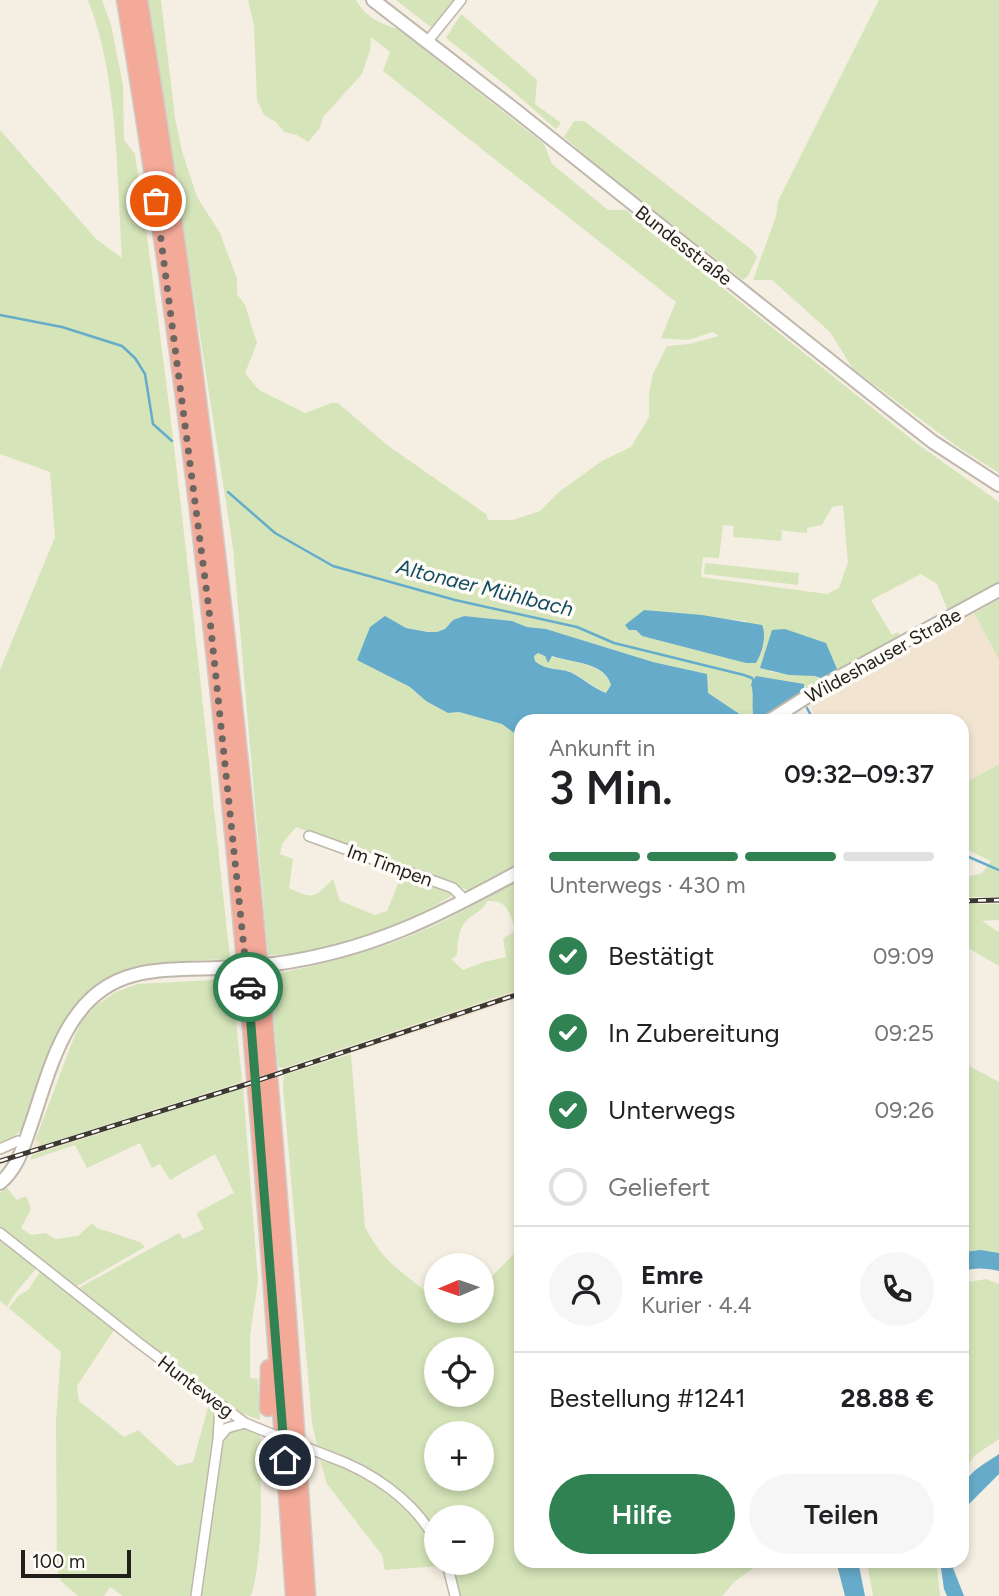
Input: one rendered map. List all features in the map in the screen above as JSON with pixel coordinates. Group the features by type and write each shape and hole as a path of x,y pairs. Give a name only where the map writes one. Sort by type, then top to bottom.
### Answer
{"highway":[{"path":"116,0 133,48"},
{"path":"125,0 164,255 209,610 239,882 294,1596"},
{"path":"139,0 159,119 203,443 252,881 276,1150 307,1596"},
{"path":"268,1408 269,1328 274,1310"}],"main road":[{"name":"Bundesstraße","path":"373,0 933,442 999,485"},
{"name":"Wildeshauser Straße","path":"779,714 830,682 999,590"},
{"path":"0,1183 15,1166 65,1034 76,1015 91,998 107,986 134,975 167,970 274,964 313,958 370,942 425,922 514,874"}],"street":[{"path":"427,42 461,0"},
{"name":"Im Timpen","path":"309,836 453,888 466,901"},
{"path":"0,1149 18,1141 24,1143"},
{"name":"Hunteweg","path":"0,1233 249,1425 346,1462 389,1488 424,1521"},
{"path":"195,1596 218,1440 220,1405"},
{"path":"218,1440 228,1428 249,1425"},
{"path":"450,1575 455,1596"}],"shaded area":[{"path":"974,613 999,660 999,764 969,781 969,714 814,714 810,706"},
{"path":"514,991 514,999 464,1017 0,1165 0,1159 33,1148 35,1141 40,1141 40,1146 230,1087"}],"green space":[{"path":"88,0 102,0 111,25 123,85 124,140 135,154 175,455 230,959 155,964 110,978 91,990 74,1008 59,1031 24,1127 0,1146 0,670 55,537 50,472 0,454 0,130 96,239 122,258 111,93 98,30"},
{"path":"148,0 161,0 175,118 182,151 197,197 220,233 237,279 237,294 245,305 257,343 245,373 259,390 305,413 338,403 387,445 486,514 488,520 513,520 540,511 559,492 602,461 631,447 649,417 649,393 653,374 667,346 689,344 719,336 713,332 688,340 661,338 676,302 383,71 390,52 371,37 370,50 362,74 323,117 320,128 308,142 297,135 284,132 276,122 264,115 257,100 254,25 248,0 356,0 369,15 398,29 544,144 552,164 608,210 626,210 916,443 999,502 999,582 948,611 937,584 921,574 871,600 892,635 898,632 901,638 773,714 765,714 804,690 756,676 753,689 755,714 739,714 707,693 706,674 653,662 546,629 527,627 512,621 464,616 453,620 437,633 406,628 396,622 358,660 410,687 426,701 448,713 459,712 502,724 514,733 514,869 473,892 296,827 282,844 280,854 293,859 289,888 297,892 313,895 333,879 340,901 375,915 387,911 403,872 450,890 453,895 410,919 364,938 317,950 268,955 233,548","holes":["843,505 848,562 839,588 827,594 701,577 703,557 719,558 723,525 734,526 733,537 781,541 782,531 769,529 807,533 807,528 822,525 832,507","644,610 746,621 749,663 642,636 636,630 636,617","785,629 825,643 815,676 770,672"]},
{"path":"396,0 454,0 432,28"},
{"path":"879,0 999,0 999,473 958,447 853,369 830,332 772,280 753,280 776,216 778,201"},
{"path":"461,14 537,80 535,104 561,123 556,129 446,38"},
{"path":"574,121 584,121 752,250 757,257 748,276 743,280 564,137"},
{"path":"705,563 799,573 798,585 704,574"},
{"path":"999,599 999,660 974,613"},
{"path":"538,653 580,663 599,671 611,685 607,693 572,673 540,665 534,656"},
{"path":"999,764 999,897 969,897 969,876 982,873 991,861 969,851 969,781"},
{"path":"514,883 514,926 504,906 488,901 461,928 457,955 451,959 463,970 506,957 503,938 514,932 514,991 284,1068 278,1067 270,975 341,959 393,942 467,909"},
{"path":"969,904 999,904 999,920 982,921 999,932 999,966 969,948"},
{"path":"232,979 242,1082 39,1146 40,1141 35,1141 73,1040 82,1020 98,1004 116,992 138,984"},
{"path":"351,1054 365,1227 378,1249 424,1289 424,1323 494,1323 494,1274 514,1254 514,1568 753,1568 735,1581 722,1596 460,1596 456,1575 494,1575 494,1505 424,1505 424,1516 402,1491 391,1483 317,1445 312,1423 284,1075"},
{"path":"969,1066 999,1082 999,1253 969,1251"},
{"path":"243,1088 258,1281 250,1335 250,1378 258,1379 260,1420 232,1410 210,1390 75,1290 179,1233 183,1239 204,1229 198,1212 234,1193 215,1154 170,1180 160,1164 152,1168 140,1143 87,1168 75,1145 30,1160 32,1155"},
{"path":"7,1188 17,1200 26,1196 31,1209 21,1228 31,1235 46,1233 55,1239 78,1236 92,1223 97,1228 140,1242 145,1247 74,1288 0,1229 0,1193"},
{"path":"0,1240 38,1266 7,1307 0,1301"},
{"path":"42,1269 116,1327 77,1386 79,1401 124,1437 138,1430 177,1466 193,1462 210,1400 214,1402 216,1426 191,1596 123,1596 110,1587 104,1596 78,1596 61,1581 57,1570 56,1421 61,1352 9,1308 18,1296 28,1290"},
{"path":"986,1279 999,1284 999,1439 974,1456 969,1464 969,1282"},
{"path":"247,1427 260,1435 259,1554 252,1593 250,1596 199,1596 220,1445 230,1432"},
{"path":"320,1460 344,1468 374,1484 402,1507 424,1532 424,1567 385,1570 382,1555 327,1484"},
{"path":"868,1568 937,1568 940,1596 873,1596"}],"water":[{"path":"644,610 702,615 762,625 764,639 760,654 756,663 746,663 642,636 625,625"},
{"path":"385,616 406,628 428,632 445,629 453,620 464,616 512,621 653,662 707,674 708,693 740,714 514,714 514,733 502,724 459,712 448,713 426,701 410,687 357,660 370,627","holes":["538,653 545,656 548,663 552,656 587,664 608,677 611,685 606,693 572,673 544,667 535,661 534,656"]},
{"path":"785,629 826,643 837,669 821,678 789,675 760,668 772,630"},
{"path":"756,676 804,684 804,690 766,714 754,714 751,684"},
{"path":"969,1251 999,1253 999,1271 969,1270"},
{"path":"999,1454 999,1474 969,1504 969,1478"},
{"path":"838,1568 859,1568 865,1596 845,1596"},
{"path":"941,1568 953,1568 964,1596 947,1596"}],"waterway":[{"name":"Altonaer Mühlbach","path":"0,315 62,327 122,346 135,358 145,374 153,424 172,441"},
{"name":"Altonaer Mühlbach","path":"228,492 275,533 333,566 455,600 577,627 614,643 744,675 752,678 754,682"},
{"path":"807,708 810,714"},
{"name":"Altonaer Mühlbach","path":"969,857 999,870"}],"railway":[{"path":"969,901 999,900"},
{"path":"0,1161 238,1087 514,996"}],"way so far":[{"path":"156,201 190,445 239,882 248,987"}],"route":[{"path":"248,987 285,1460"}]}
